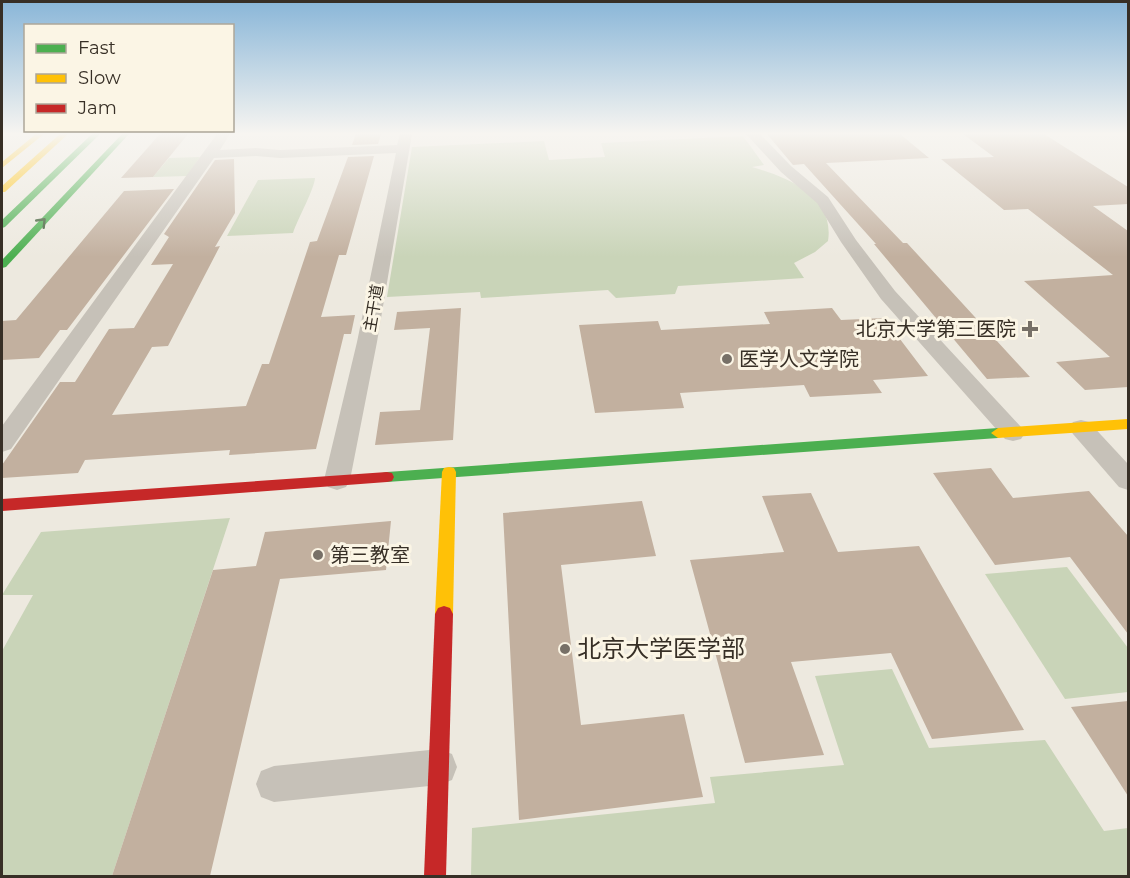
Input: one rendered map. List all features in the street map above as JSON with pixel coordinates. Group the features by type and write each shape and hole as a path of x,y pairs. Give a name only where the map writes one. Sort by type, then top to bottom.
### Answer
{"main road":[{"path":"2,190 19,175"},
{"path":"2,225 54,175"},
{"path":"2,265 87,175"},
{"path":"2,506 1128,424"},
{"path":"435,876 448,472"}],"street":[{"path":"2,443 195,175"},
{"name":"主干道","path":"337,480 372,318 398,175"},
{"path":"793,175 823,201 849,242 888,295 1013,433"},
{"path":"1081,428 1128,480"},
{"path":"274,784 439,766"}],"green space":[{"path":"155,175 188,175 187,176 153,177"},
{"path":"407,175 777,175 806,191 816,200 824,212 828,225 828,241 815,252 794,263 804,278 678,286 675,294 616,298 608,290 481,298 480,292 387,297"},
{"path":"315,178 293,233 227,236 258,180"},
{"path":"230,518 112,876 2,876 2,651 33,595 2,595 41,532"},
{"path":"1067,567 1128,648 1128,692 1065,699 985,574"},
{"path":"892,669 929,748 1045,740 1104,831 1128,828 1128,876 471,876 472,828 715,803 710,777 844,765 815,676"}],"building":[{"path":"124,175 155,175 153,177 121,178"},
{"path":"205,175 234,175 235,213 215,247 220,246 168,346 152,347 112,415 246,406 262,364 269,364 310,242 317,241 341,175 369,175 346,255 339,255 321,317 355,315 351,334 344,334 316,449 229,455 230,450 85,460 78,473 2,478 2,465 60,382 75,382 109,329 134,328 173,264 151,265 169,237 164,234"},
{"path":"814,175 838,175 903,243 907,243 1030,377 987,379 874,244 876,244"},
{"path":"961,175 1109,175 1128,187 1128,204 1093,206 1128,231 1128,387 1085,390 1056,362 1110,357 1024,281 1113,275 1028,209 1004,210"},
{"path":"174,189 67,330 60,330 39,358 2,360 2,321 16,320 124,191"},
{"path":"461,308 453,440 375,445 380,412 420,410 430,328 394,330 397,312"},
{"path":"832,308 841,320 884,318 928,376 873,380 882,393 810,397 804,385 680,393 684,408 595,413 579,325 658,321 661,330 770,324 764,312"},
{"path":"991,468 1013,498 1089,491 1128,536 1128,634 1070,557 995,565 933,473"},
{"path":"811,493 838,552 919,546 1024,730 932,739 891,653 791,662 824,755 745,763 690,560 784,552 762,496"},
{"path":"642,501 656,556 561,565 581,725 684,714 703,797 519,820 503,513"},
{"path":"391,521 386,570 280,579 210,876 112,876 213,570 256,566 265,532"},
{"path":"1128,701 1128,796 1071,707"}],"traffic: fast":[{"path":"2,225 54,175"},
{"path":"2,265 87,175"},
{"path":"387,477 998,433"}],"traffic: slow":[{"path":"2,190 19,175"},
{"path":"998,433 1128,424"},
{"path":"444,614 449,472"}],"traffic: jam":[{"path":"2,505 387,477"},
{"path":"435,876 444,614"}],"place":[{"name":"北京大学第三医院","path":"1030,329"},
{"name":"医学人文学院","path":"727,359"},
{"name":"第三教室","path":"318,555"},
{"name":"北京大学医学部","path":"565,649"}]}
